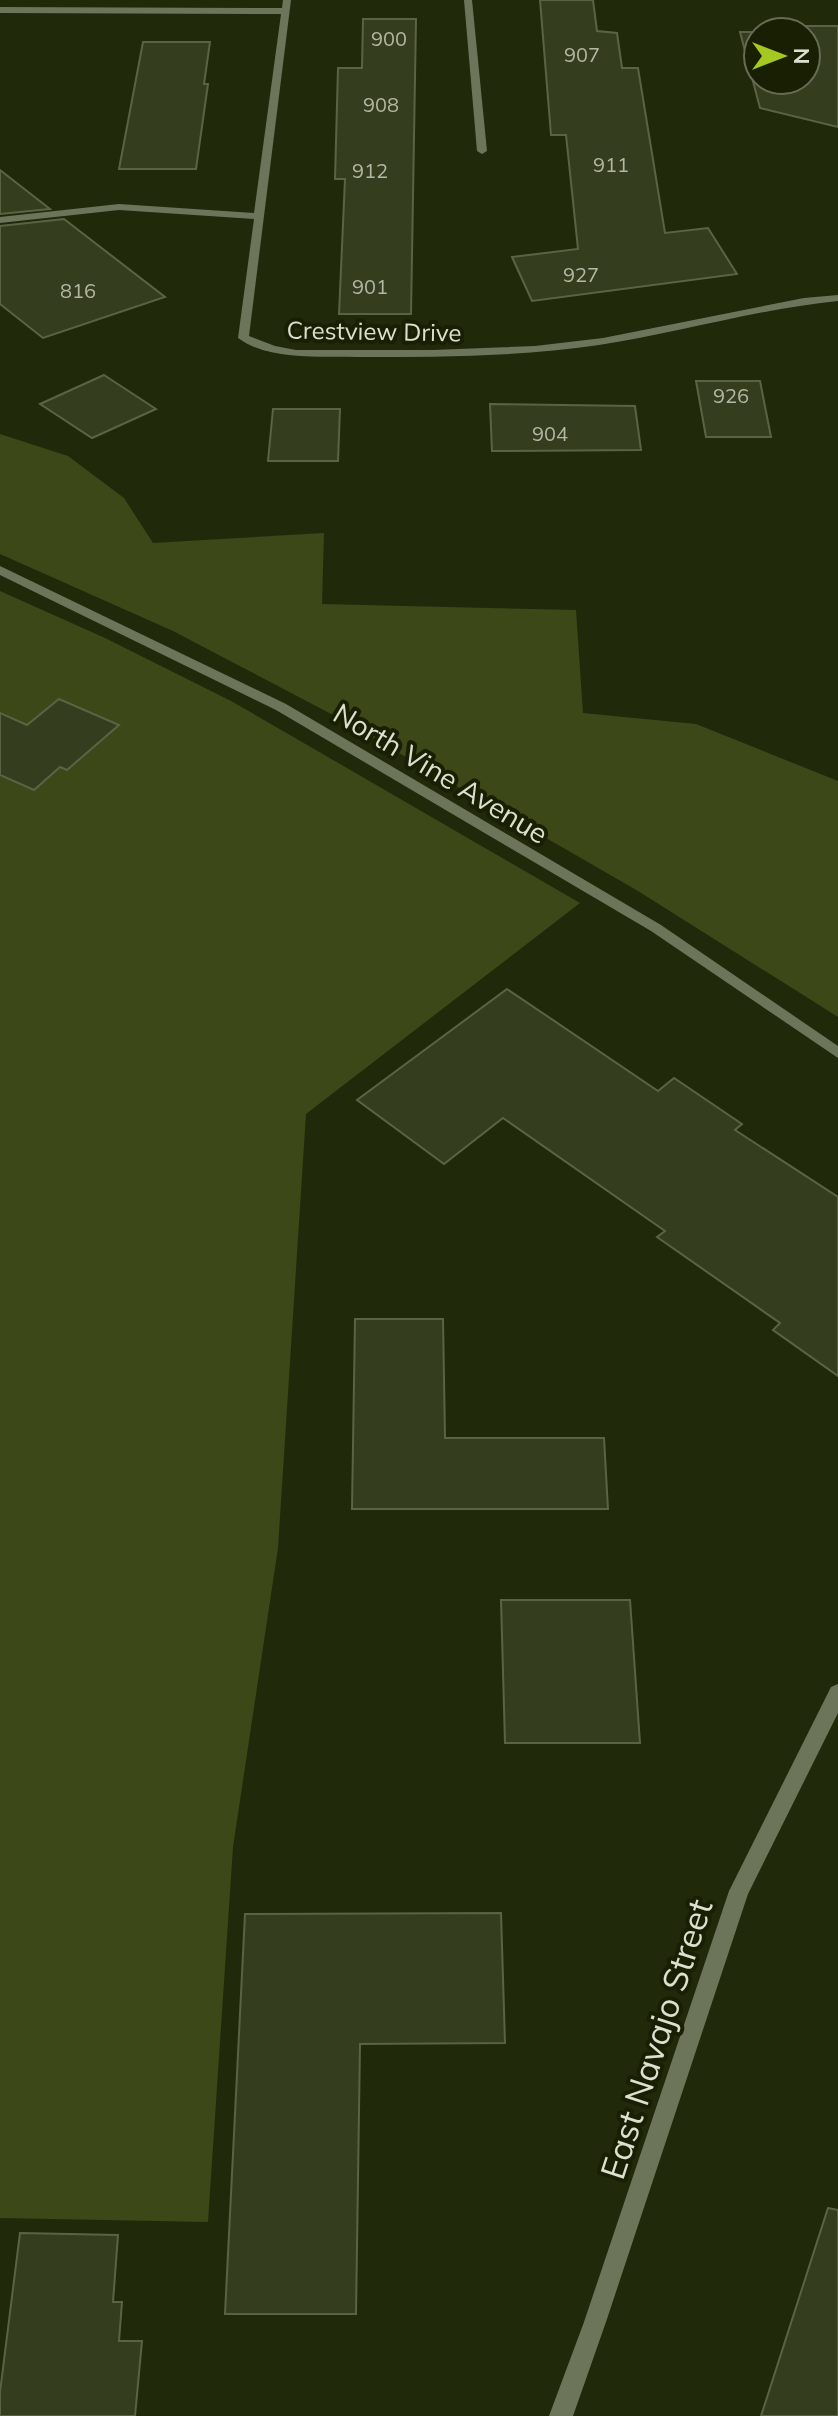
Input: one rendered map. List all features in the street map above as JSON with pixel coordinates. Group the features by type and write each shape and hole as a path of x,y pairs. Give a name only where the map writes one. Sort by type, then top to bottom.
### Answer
{"street":[{"path":"468,0 482,151"},
{"path":"0,10 286,5"},
{"name":"Crestview Drive","path":"286,5 259,216 237,340 296,353 514,352 573,346 744,311 838,298"},
{"path":"0,220 119,207 259,216"},
{"name":"North Vine Avenue","path":"0,570 281,707 656,928 838,1053"},
{"name":"East Navajo Street","path":"561,2416 739,1891 838,1693"}],"green space":[{"path":"0,434 68,456 124,498 153,543 324,533 322,604 576,610 583,713 696,724 838,781 838,1017 638,891 335,716 173,631 0,554"},
{"path":"0,591 105,638 233,702 580,903 306,1114 278,1548 233,1847 208,2222 0,2218"}],"building":[{"path":"540,0 593,0 597,31 617,33 622,68 638,68 665,233 708,228 737,274 532,301 512,257 578,249 566,135 551,135"},
{"path":"363,19 416,19 411,314 339,314 345,179 335,179 338,68 362,68"},
{"path":"822,26 838,26 838,127 760,108 757,96 822,96"},
{"path":"143,42 210,42 204,84 208,84 196,169 119,169"},
{"path":"0,170 50,209 0,214"},
{"path":"64,219 165,297 43,338 0,304 0,226"},
{"path":"104,375 156,409 92,438 40,404"},
{"path":"696,381 760,381 771,437 706,437"},
{"path":"490,404 635,406 641,450 492,451"},
{"path":"273,409 340,409 338,461 268,461"},
{"path":"59,699 119,725 67,770 60,767 34,790 0,775 0,713 27,725"},
{"path":"507,989 658,1091 674,1078 742,1124 735,1130 838,1197 838,1376 773,1330 780,1323 657,1237 665,1231 503,1118 444,1164 357,1100"},
{"path":"355,1319 443,1319 445,1438 604,1438 608,1509 352,1509"},
{"path":"501,1600 630,1600 640,1743 505,1743"},
{"path":"501,1913 505,2043 360,2044 356,2314 225,2314 245,1914"},
{"path":"828,2208 838,2210 838,2416 761,2416"},
{"path":"20,2233 118,2235 113,2302 122,2302 119,2341 142,2341 135,2416 0,2416 0,2392"}]}
